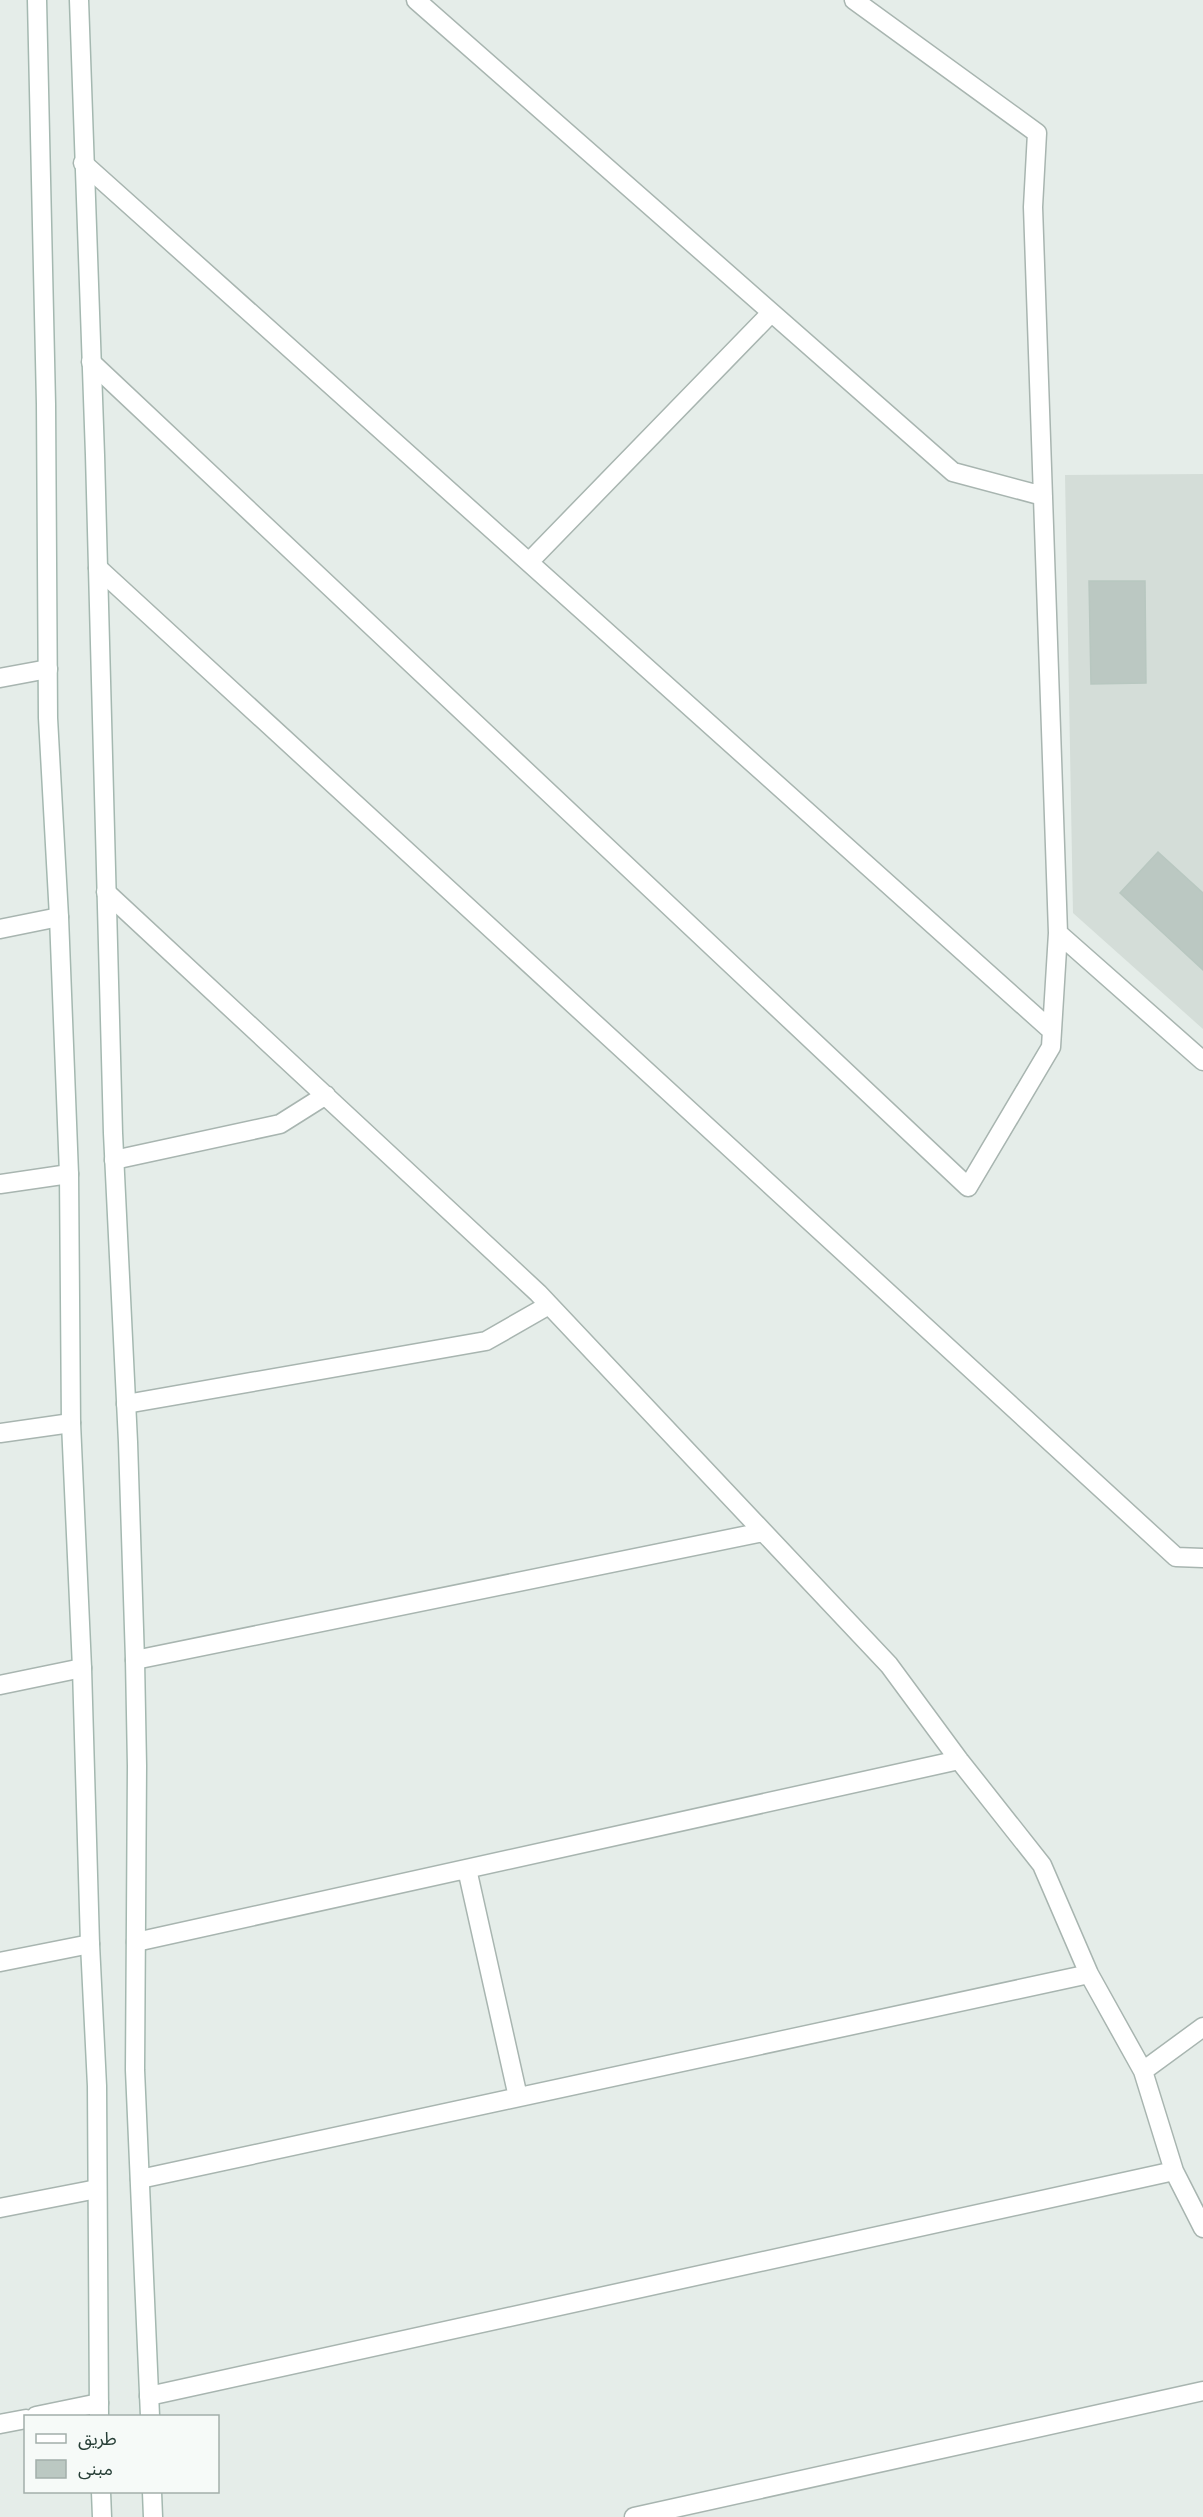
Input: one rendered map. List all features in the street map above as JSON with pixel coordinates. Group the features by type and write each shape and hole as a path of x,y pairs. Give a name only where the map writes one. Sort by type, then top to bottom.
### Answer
{"street":[{"path":"37,0 46,404 48,718 59,917 69,1174 71,1423 97,2086 99,2410 46,2415"},
{"path":"78,0 98,568 114,1160 135,1660 137,1766 135,2070 150,2415"},
{"path":"416,0 953,472 1043,496"},
{"path":"91,362 968,1187 1051,1047 1058,933 1033,207 1036,133 854,0"},
{"path":"83,163 1052,1031"},
{"path":"529,562 771,313"},
{"path":"98,568 1176,1557 1203,1558"},
{"path":"0,678 48,669"},
{"path":"106,891 549,1305 889,1665 959,1760 1042,1864 1089,1974 1143,2071 1174,2171 1203,2228"},
{"path":"0,929 59,917"},
{"path":"1058,933 1203,1061"},
{"path":"114,1160 280,1124 326,1095"},
{"path":"0,1184 69,1174"},
{"path":"126,1404 486,1341 549,1305"},
{"path":"0,1433 71,1423"},
{"path":"135,1660 763,1532"},
{"path":"0,1685 82,1668"},
{"path":"136,1942 959,1760"},
{"path":"467,1869 518,2097"},
{"path":"0,1962 90,1944"},
{"path":"140,2179 1089,1974"},
{"path":"1143,2071 1203,2027"},
{"path":"149,2396 1174,2171"},
{"path":"0,2208 97,2189"},
{"path":"634,2517 1203,2391"},
{"path":"0,2424 24,2419"},
{"path":"101,2493 102,2517"},
{"path":"152,2493 153,2517"}],"shaded area":[{"path":"1203,474 1203,1029 1073,913 1065,475"}],"building":[{"path":"1089,581 1145,581 1146,683 1091,684"},
{"path":"1158,852 1203,893 1203,970 1120,893"}]}
